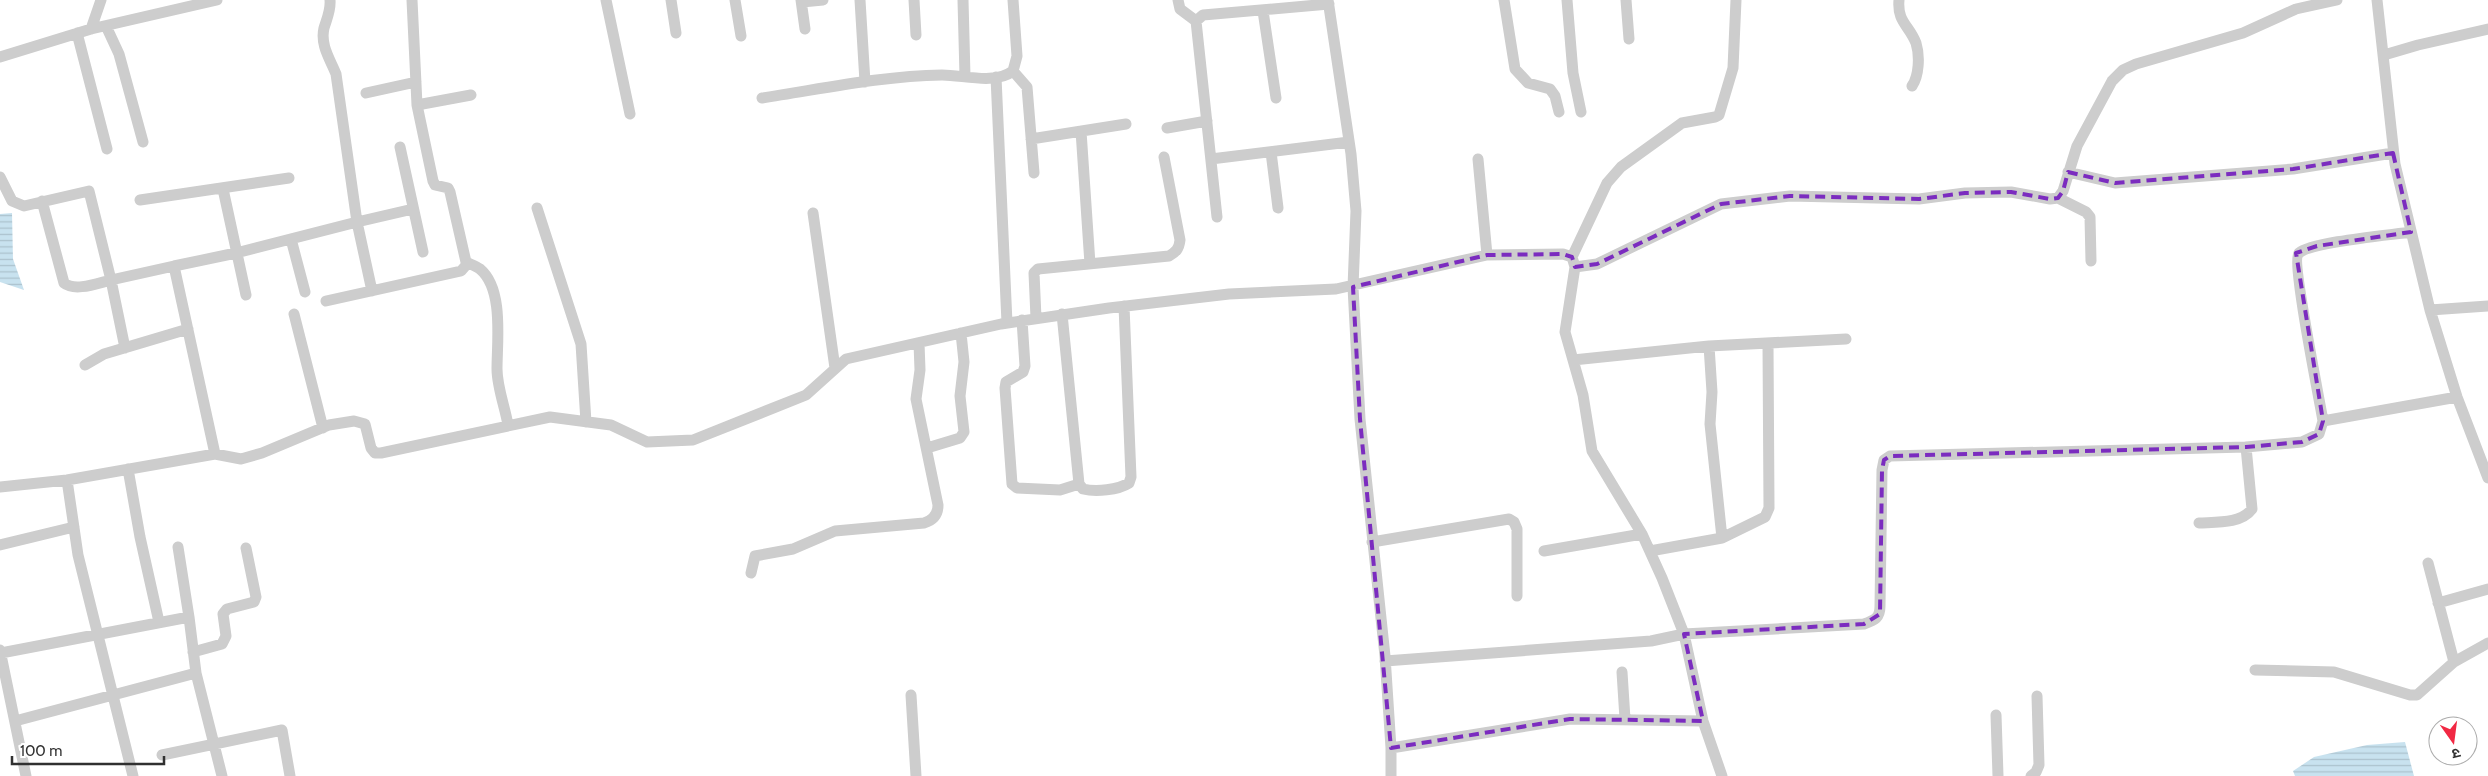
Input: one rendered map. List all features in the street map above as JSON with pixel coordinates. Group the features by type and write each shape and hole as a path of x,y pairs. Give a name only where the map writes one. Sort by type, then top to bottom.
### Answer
{"street":[{"path":"91,29 101,0"},
{"path":"0,56 91,29 217,0"},
{"path":"330,0 330,13 324,29 324,41 328,59 336,74 357,222 372,291"},
{"path":"412,0 417,105 433,180 435,185 448,188 464,256 468,263 480,269 488,281 496,301 498,326 497,370 508,425"},
{"path":"606,0 630,114"},
{"path":"671,0 676,33"},
{"path":"735,0 741,36"},
{"path":"805,29 802,1 823,0"},
{"path":"860,0 865,82"},
{"path":"914,0 916,35"},
{"path":"963,0 965,76"},
{"path":"1013,0 1017,56 1013,71"},
{"path":"1178,0 1180,9 1196,21 1217,216"},
{"path":"1504,0 1515,69 1528,83 1550,89 1555,96 1559,112"},
{"path":"1567,0 1573,73 1581,112"},
{"path":"1626,0 1629,38"},
{"path":"1722,776 1703,721 1684,634 1642,534 1592,451 1582,395 1565,332 1574,262 1608,183 1621,167 1682,123 1719,115 1733,68 1736,0"},
{"path":"1899,0 1898,14 1916,44 1918,78 1912,86"},
{"path":"2058,198 2063,192 2068,172 2081,138 2112,81 2122,70 2136,64 2243,33 2296,9 2337,0"},
{"path":"2378,0 2393,153 2430,310 2457,397 2488,478"},
{"path":"1196,21 1203,15 1263,11 1329,2 1349,142 1356,211 1354,287 1360,419 1385,661 1392,748 1391,776"},
{"path":"1263,11 1276,98"},
{"path":"106,26 119,54 143,142"},
{"path":"2384,55 2488,29"},
{"path":"77,33 107,150"},
{"path":"762,98 896,77 996,77 1013,71"},
{"path":"1013,71 1027,87 1034,173"},
{"path":"996,77 1007,323"},
{"path":"366,93 416,82"},
{"path":"417,105 471,95"},
{"path":"1167,128 1207,121"},
{"path":"1031,139 1126,124"},
{"path":"1081,130 1090,264"},
{"path":"1211,159 1349,142"},
{"path":"400,147 423,252"},
{"path":"1271,152 1278,208"},
{"path":"2068,172 2115,183 2293,169 2393,153"},
{"path":"1036,318 1034,273 1043,268 1169,256 1176,252 1180,240 1164,157"},
{"path":"1478,160 1487,255"},
{"path":"0,177 12,201 24,206 89,191 111,280 125,348"},
{"path":"140,200 289,178"},
{"path":"223,189 246,296"},
{"path":"0,487 66,480 215,454 241,459 262,453 323,428 361,421 365,424 371,448 375,453 550,417 612,425 647,442 693,440 806,395 846,359 961,333 1022,320 1124,306 1229,294 1354,287 1487,255 1563,254 1574,262 1597,264 1721,204 1790,196 1919,199 1965,193 2011,192 2050,199 2058,198 2086,212 2090,217 2091,261"},
{"path":"42,201 64,283 72,287 236,253 414,209"},
{"path":"537,208 581,344 586,422"},
{"path":"813,213 835,368"},
{"path":"1385,661 1651,641 1684,634 1864,624 1875,621 1880,614 1882,470 1884,460 1890,456 2246,447 2302,442 2319,434 2323,421 2299,284 2297,257 2300,252 2317,246 2412,232"},
{"path":"292,239 305,292"},
{"path":"326,301 461,271 468,263"},
{"path":"174,266 215,454"},
{"path":"1062,314 1079,484 1083,489 1090,491 1124,487 1129,484 1131,477 1124,306"},
{"path":"2430,310 2488,306"},
{"path":"294,314 323,428"},
{"path":"1022,320 1025,366 1023,372 1006,382 1004,388 1012,484 1017,488 1060,490 1079,484"},
{"path":"85,365 104,354 188,329"},
{"path":"926,448 960,438 964,432 960,396 964,362 961,333"},
{"path":"1574,360 1709,346 1846,339"},
{"path":"751,573 755,556 793,549 825,533 930,521 938,513 938,505 916,399 920,370 919,343"},
{"path":"1650,551 1722,538 1765,517 1769,508 1768,344"},
{"path":"1709,346 1712,392 1710,424 1722,538"},
{"path":"2323,421 2457,397"},
{"path":"2200,523 2240,519 2247,516 2252,509 2246,447"},
{"path":"128,469 158,622"},
{"path":"66,480 87,592 100,636 133,776"},
{"path":"1372,542 1509,519 1514,522 1517,529 1517,596"},
{"path":"0,545 74,527"},
{"path":"1544,550 1642,534"},
{"path":"178,548 196,673 222,776"},
{"path":"193,652 222,644 226,636 223,614 227,609 254,602 256,597 246,548"},
{"path":"2428,563 2454,662"},
{"path":"2438,603 2488,589"},
{"path":"26,776 0,651 100,636 158,622 189,617"},
{"path":"2255,670 2334,672 2410,695 2422,692 2454,662 2488,642"},
{"path":"1622,672 1625,718"},
{"path":"16,721 196,673"},
{"path":"911,695 916,776"},
{"path":"2030,776 2036,772 2039,765 2037,696"},
{"path":"1996,715 1998,776"},
{"path":"1392,748 1570,719 1625,718 1703,721"},
{"path":"162,755 282,730 290,776"}],"highlighted area":[{"path":"2393,153 2411,232 2317,246 2296,253 2323,421 2319,434 2302,442 2246,447 1890,456 1884,460 1882,470 1880,614 1864,624 1684,634 1703,721 1570,719 1391,748 1360,419 1353,287 1487,255 1563,254 1572,257 1575,267 1597,264 1721,204 1790,196 1919,199 1965,193 2011,192 2050,199 2058,198 2063,191 2068,172 2115,183 2293,169"}],"water":[{"path":"12,213 13,259 24,290 0,282 0,214"},
{"path":"2405,742 2414,776 2295,776 2293,771 2314,757 2367,745"}]}
